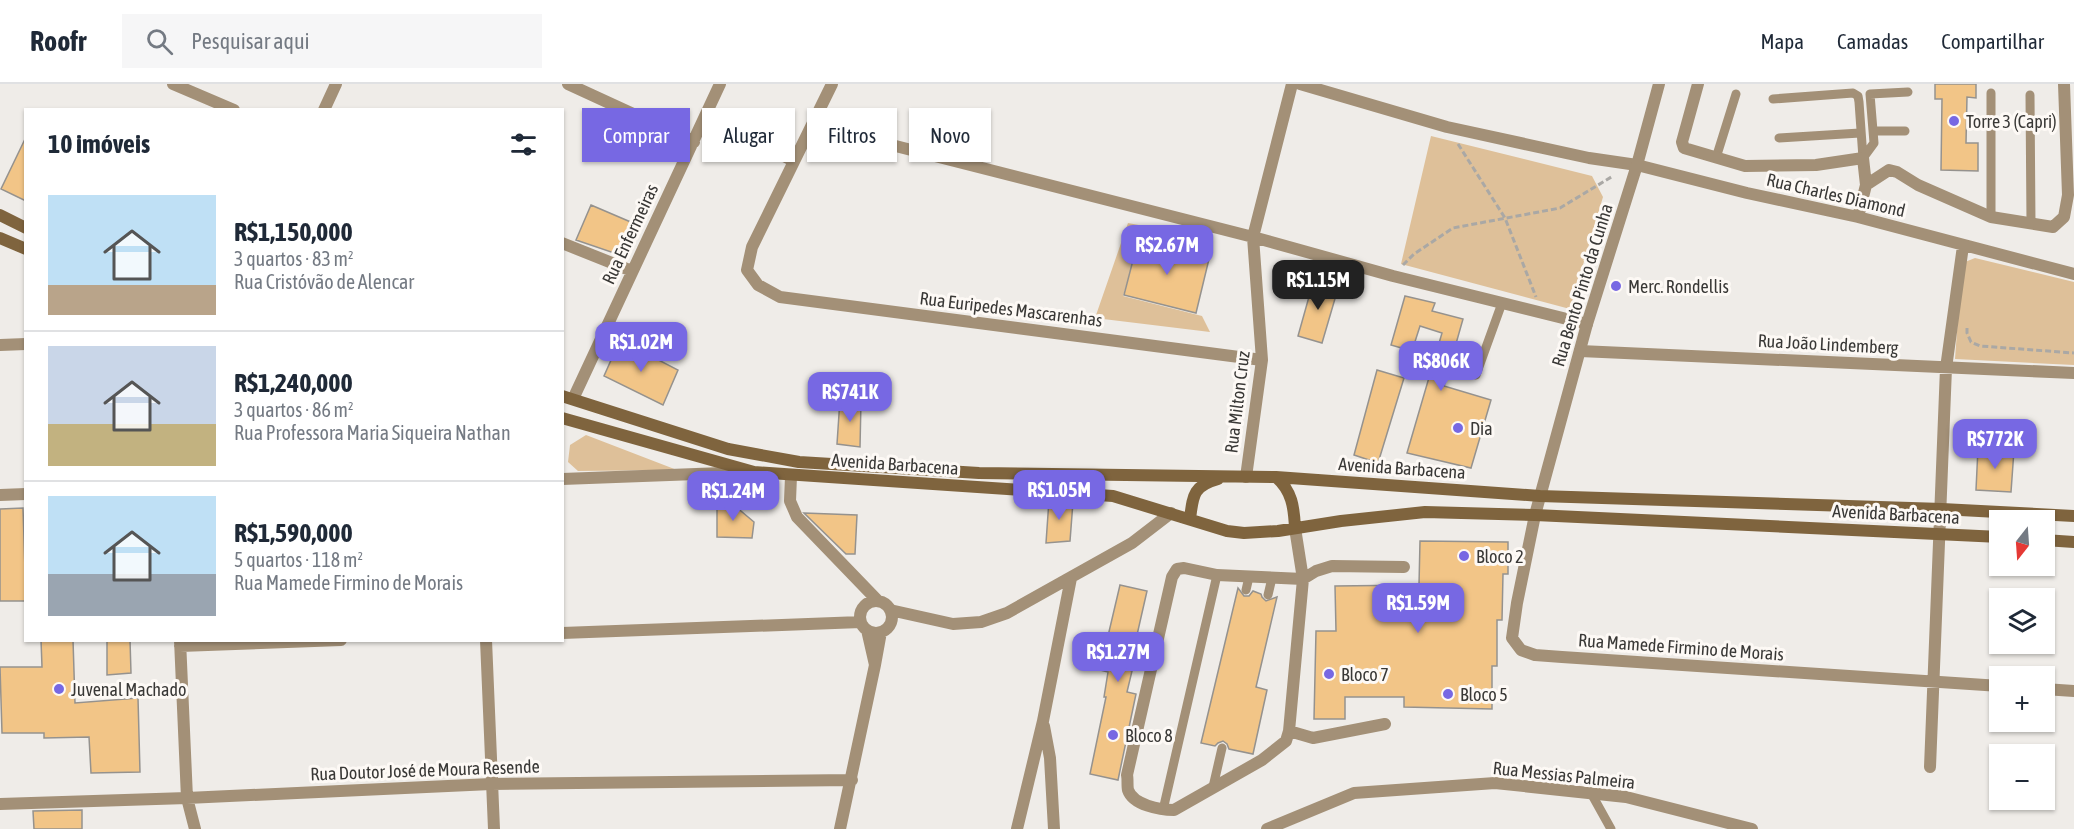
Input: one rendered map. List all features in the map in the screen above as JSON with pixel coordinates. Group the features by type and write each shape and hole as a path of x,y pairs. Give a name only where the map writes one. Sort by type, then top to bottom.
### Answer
{"main road":[{"path":"0,215 24,227"},
{"path":"0,238 24,248"},
{"name":"Avenida Barbacena","path":"568,398 728,449 799,462 968,472 1276,477 1540,496 1941,508 2074,516"},
{"name":"Avenida Barbacena","path":"564,419 754,472 1113,496 1227,531 1244,533 1278,531 1341,521 1425,512 1989,536"},
{"path":"1171,513 1199,487 1225,477"},
{"path":"1276,477 1285,485 1292,499 1294,528"},
{"path":"1190,519 1193,494"},
{"path":"2055,541 2074,542"}],"street":[{"path":"173,84 229,108"},
{"path":"325,108 336,84"},
{"path":"568,84 694,142"},
{"name":"Rua Enfermeiras","path":"709,108 720,84"},
{"path":"821,108 832,84"},
{"name":"Rua Milton Cruz","path":"1246,477 1262,360 1253,237 1292,84"},
{"name":"Rua Charles Diamond","path":"1300,84 1447,127 1589,159 1637,165 1747,193 1858,217 2074,274"},
{"name":"Rua Bento Pinto da Cunha","path":"1540,496 1587,324 1637,165 1659,84"},
{"path":"1698,84 1682,142 1684,148 1745,166 1816,165 1863,158 1866,185 1858,217"},
{"path":"1866,185 1889,170 1991,217 2053,227 2064,217 2068,195 2064,84"},
{"name":"Rua Enfermeiras","path":"568,398 702,124"},
{"path":"795,159 807,136"},
{"path":"897,146 1253,237 1393,276 1587,324"},
{"name":"Rua Euripedes Mascarenhas","path":"794,162 753,247 747,270 758,285 780,297 1262,360"},
{"path":"564,244 632,271"},
{"path":"1930,767 1946,368 1963,246"},
{"path":"0,345 24,344"},
{"name":"Rua João Lindemberg","path":"1580,351 2074,374"},
{"path":"564,478 754,472"},
{"path":"564,633 864,626 876,633 886,630 891,621 890,610 887,606 879,601 797,517 790,501 791,476"},
{"path":"0,495 24,494"},
{"name":"Rua Mamede Firmino de Morais","path":"1540,496 1516,603 1512,638 1521,650 1535,655 1989,685"},
{"path":"890,610 953,624 981,622 1007,613 1071,578 1132,543 1171,513"},
{"path":"1294,528 1303,579 1289,731 1286,741 1262,760 1174,810 1163,810 1135,800 1128,790 1128,775 1169,588 1177,568 1217,575 1303,579 1332,566 1404,567"},
{"path":"1017,829 1043,721 1071,578"},
{"path":"875,665 864,626 862,608 869,603 879,601"},
{"path":"840,829 881,632"},
{"path":"195,829 187,798 180,643 234,642"},
{"path":"486,642 494,829"},
{"path":"2055,690 2074,691"},
{"path":"1043,721 1050,758 1054,829"},
{"path":"1289,731 1313,738 1385,724"},
{"name":"Rua Doutor José de Moura Resende","path":"0,804 491,784 852,780"},
{"name":"Rua Messias Palmeira","path":"1267,829 1354,793 1495,783 1626,797 1752,829"}],"lane":[{"path":"1863,158 1874,143 1870,94 1908,92"},
{"path":"1716,158 1736,93"},
{"path":"1773,99 1854,93 1858,96 1859,102 1863,158"},
{"path":"1991,93 1991,217"},
{"path":"2030,95 2031,224"},
{"path":"1873,131 1905,130"},
{"path":"1779,138 1860,133"},
{"path":"1476,375 1502,303"},
{"path":"1163,810 1217,575"},
{"path":"1246,590 1249,577"},
{"path":"1268,595 1272,578"},
{"path":"1213,787 1222,748"},
{"path":"1591,793 1611,829"}],"path":[{"path":"1447,127 1505,218 1543,314"},
{"path":"1393,276 1414,254 1454,228 1560,208 1608,178 1637,165"},
{"path":"1968,321 1967,333 1971,342 1980,346 2074,353"}],"shaded area":[{"path":"1431,136 1592,176 1603,197 1570,309 1401,264"},
{"path":"1128,223 1144,226 1123,296 1202,316 1210,332 1095,318"},
{"path":"1975,258 2074,282 2074,365 1955,359 1961,276 1965,262"},
{"path":"586,435 677,470 578,471 568,462 570,445"}],"building":[{"name":"Torre 3 (Capri)","path":"1935,84 1976,84 1976,98 1967,97 1966,143 1978,143 1978,171 1941,170 1942,99 1935,99"},
{"path":"24,141 24,200 1,189"},
{"path":"591,205 640,226 632,246 617,254 576,240"},
{"path":"1139,237 1209,259 1196,313 1124,295"},
{"path":"1314,279 1339,285 1322,343 1298,336"},
{"path":"1405,296 1435,303 1432,311 1463,319 1444,386 1491,400 1471,468 1407,453 1442,333 1420,326 1412,351 1391,345"},
{"path":"620,340 678,370 663,405 604,376"},
{"path":"1377,370 1404,378 1378,463 1354,455"},
{"path":"840,399 861,401 860,447 837,444"},
{"path":"1978,448 2014,450 2011,492 1976,490"},
{"path":"717,500 729,501 754,522 752,538 717,537"},
{"path":"1049,500 1073,502 1070,541 1046,543"},
{"path":"23,508 24,601 0,601 0,509"},
{"path":"804,513 857,515 855,554 846,554"},
{"path":"1420,541 1508,542 1508,574 1503,574 1502,620 1497,620 1497,666 1492,666 1492,709 1404,707 1404,697 1345,697 1345,719 1314,719 1316,631 1336,631 1335,586 1419,585"},
{"path":"1120,585 1147,591 1129,670 1132,671 1127,692 1136,694 1118,780 1090,774 1106,697 1104,697 1108,672 1100,670"},
{"path":"1238,588 1244,596 1249,596 1253,591 1261,594 1266,601 1277,597 1256,687 1267,690 1253,754 1229,749 1223,741 1215,746 1201,743"},
{"path":"41,642 73,642 75,703 138,698 140,772 91,773 89,737 44,738 44,733 2,733 0,667 42,667"},
{"path":"107,642 130,642 131,673 107,675"},
{"path":"82,810 82,829 34,829 33,811"}],"place":[{"name":"Torre 3 (Capri)","path":"1954,121"},
{"name":"Merc. Rondellis","path":"1616,286"},
{"name":"Dia","path":"1458,428"},
{"name":"Bloco 2","path":"1464,556"},
{"name":"Bloco 7","path":"1329,674"},
{"name":"Juvenal Machado","path":"59,689"},
{"name":"Bloco 5","path":"1448,694"},
{"name":"Bloco 8","path":"1113,735"}]}
